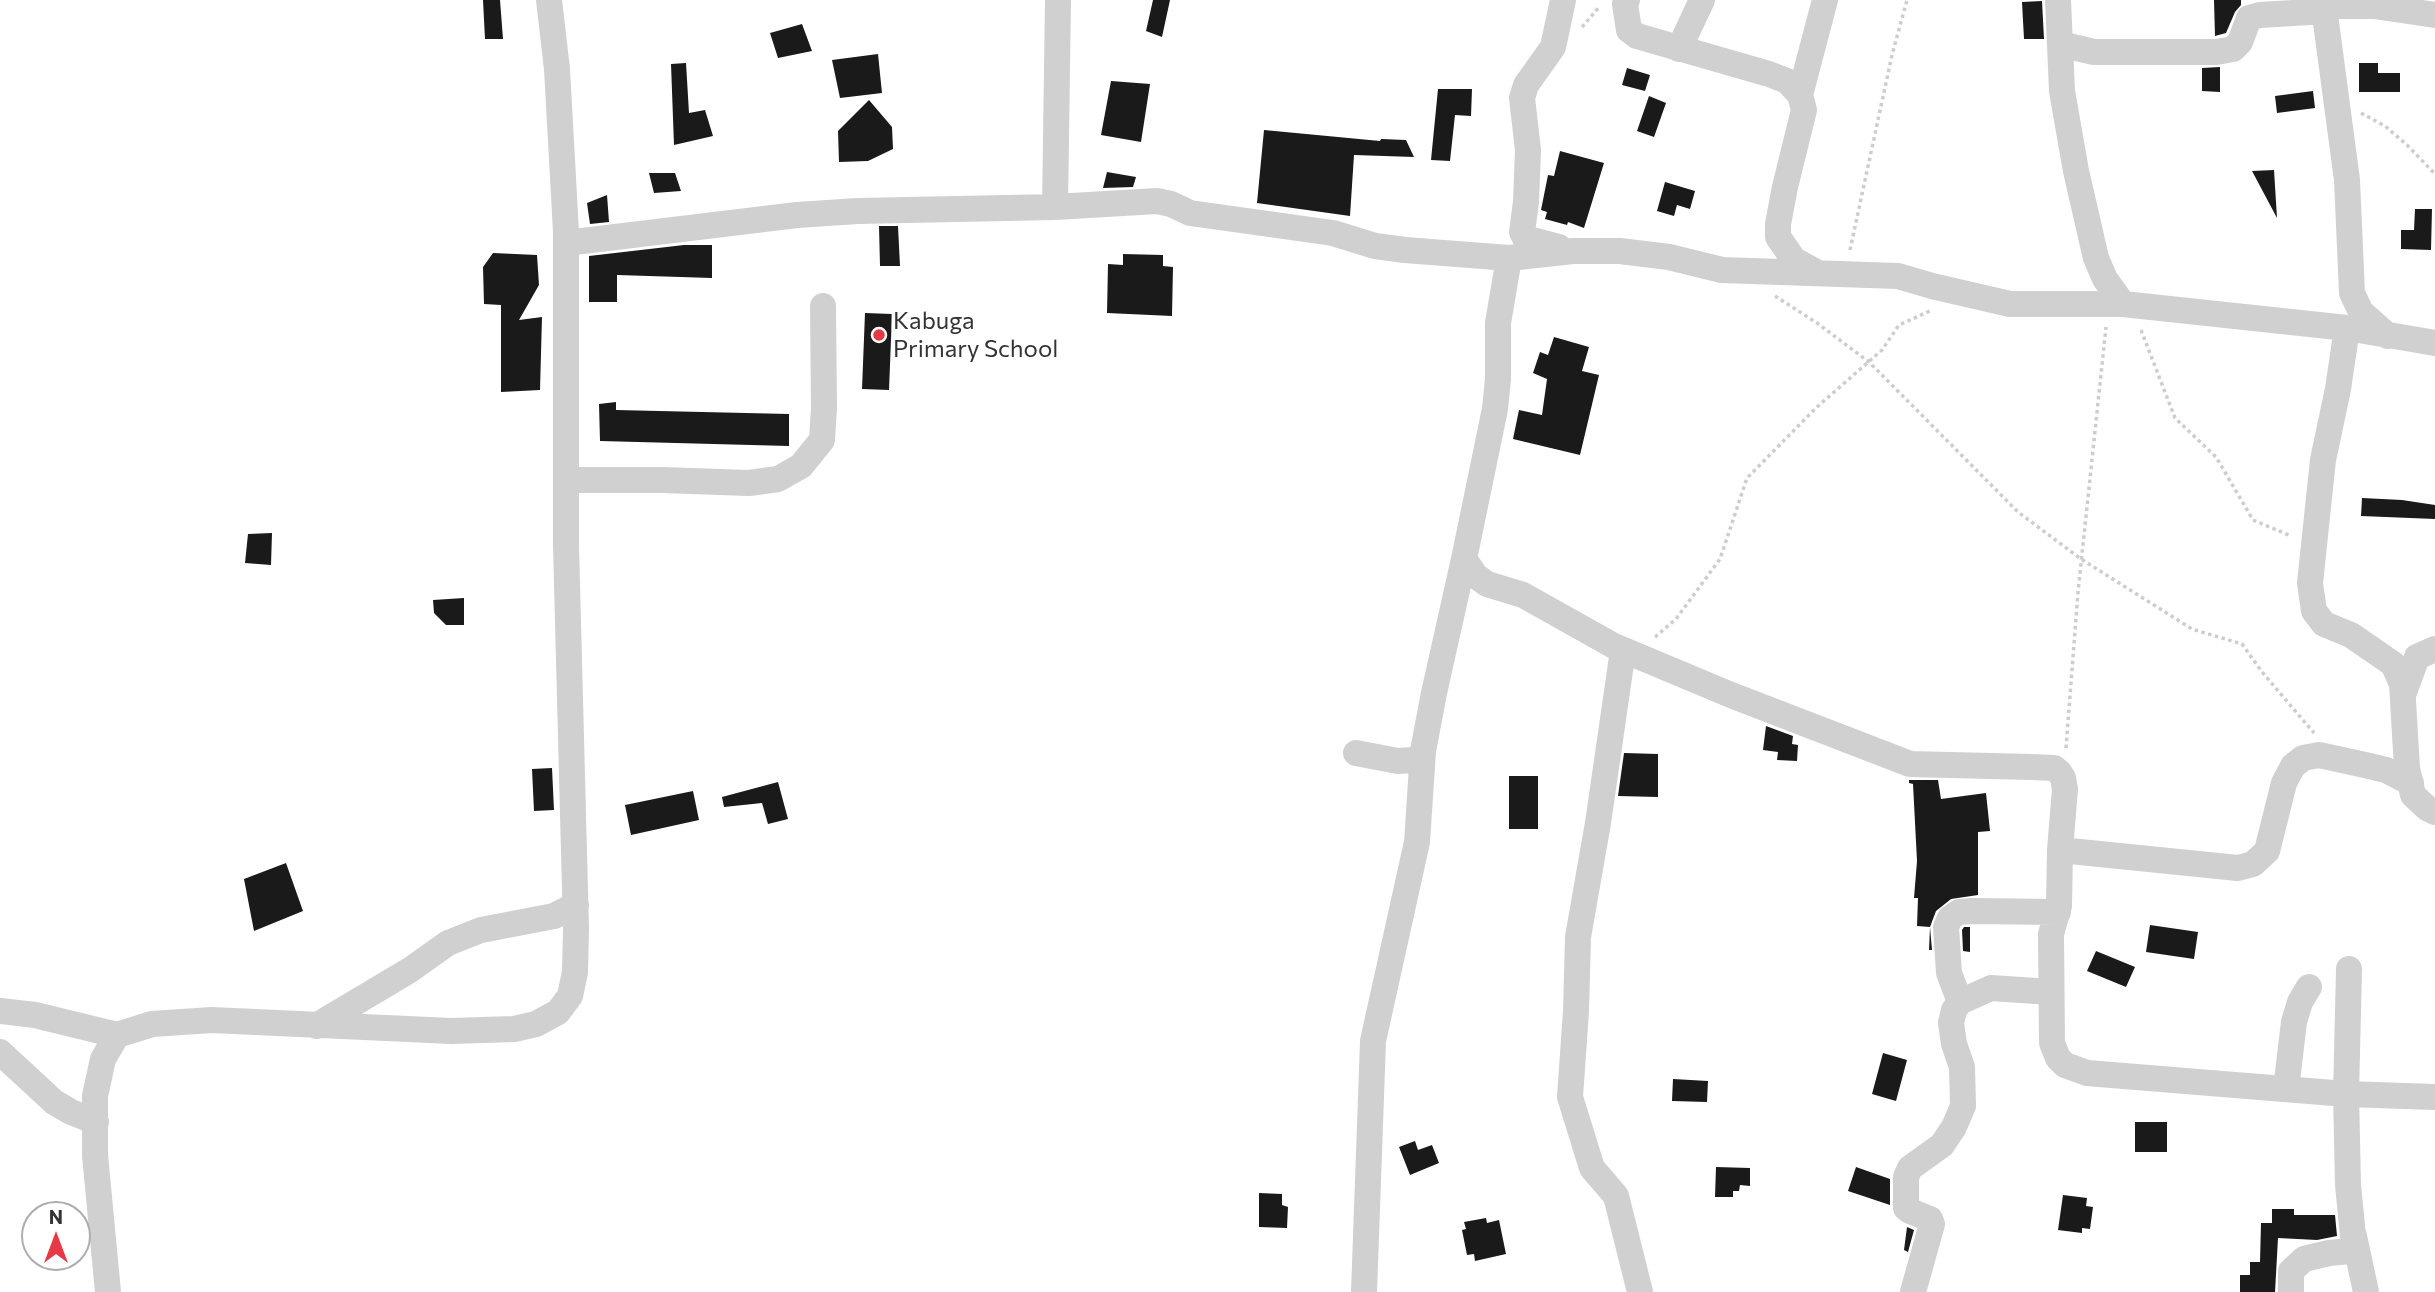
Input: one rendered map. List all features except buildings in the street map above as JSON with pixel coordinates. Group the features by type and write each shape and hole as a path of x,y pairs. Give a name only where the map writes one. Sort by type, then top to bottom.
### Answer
{"street":[{"path":"0,1011 35,1015 117,1035 152,1024 212,1020 451,1031 514,1029 536,1024 558,1012 570,996 575,972 576,905 567,643 566,243 557,69 549,0"},
{"path":"1055,207 1058,0"},
{"path":"1563,0 1553,47 1526,85 1522,98 1528,150 1522,232 1525,238 1573,251"},
{"path":"1627,0 1625,4 1629,30 1651,41 1769,74 1787,81 1800,95 1804,110 1785,187 1778,237 1794,260 1833,274"},
{"path":"1679,49 1702,0"},
{"path":"1800,95 1825,0"},
{"path":"2058,0 2062,92 2076,171 2096,258 2105,279 2121,304"},
{"path":"2060,44 2094,52 2216,52 2233,49 2240,42 2249,18 2260,15 2325,6 2374,6 2435,15"},
{"path":"2325,6 2347,180 2352,293 2361,312 2388,336"},
{"path":"566,243 797,215 1157,201 1190,213 1332,233 1376,246 1509,258 1573,251 1620,251 1669,257 1722,270 1898,276 2010,304 2121,304 2347,328 2435,343"},
{"path":"1364,1292 1373,1041 1417,842 1423,751 1436,680 1495,409 1498,379 1497,330 1509,258"},
{"path":"566,480 749,483 778,479 801,466 822,440 823,306"},
{"path":"2347,328 2323,460 2310,583 2314,611 2325,624 2351,635 2393,663 2402,684 2407,768 2413,795 2435,812"},
{"path":"1464,559 1476,576 1487,584 1523,595 1575,626 1629,652 1731,695 1910,764 2054,768 2063,778 2065,789 2058,912 2051,934 2052,1043 2054,1052 2066,1065 2087,1073 2346,1094 2435,1097"},
{"path":"2403,695 2417,657 2435,649"},
{"path":"1629,652 1578,937 1570,1097 1592,1168 1616,1196 1640,1292"},
{"path":"1356,752 1398,761 1413,760 1420,757 1423,751"},
{"path":"2060,850 2238,868 2253,863 2267,850 2284,783 2293,766 2303,758 2319,755 2386,770 2411,783"},
{"path":"316,1026 410,970 448,943 481,930 554,916 576,905"},
{"path":"1960,1002 1949,973 1947,928 1950,918 1959,912 1973,911 2058,912"},
{"path":"2349,970 2346,1094 2348,1185 2354,1236 2366,1292"},
{"path":"2286,1089 2294,1022 2300,1002 2309,987"},
{"path":"1913,1292 1932,1224 1930,1219 1906,1208 1906,1177 1910,1168 1942,1145 1954,1127 1963,1105 1962,1067 1954,1044 1951,1023 1954,1010 1960,1002 1991,988 2051,992"},
{"path":"108,1292 94,1156 94,1096 103,1059 117,1035"},
{"path":"0,1052 54,1102 96,1122"},
{"path":"2291,1292 2291,1271 2297,1264 2315,1256 2351,1251 2354,1236"}],"path":[{"path":"1833,274 1907,0"},
{"path":"2337,100 2385,126 2435,174"},
{"path":"1765,290 1817,323 1868,362 2018,512 2081,559 2192,629 2242,645 2262,672 2339,760"},
{"path":"2121,304 2151,360 2175,418 2216,457 2253,520 2297,538 2313,556"},
{"path":"2063,778 2081,559 2106,335 2121,304"},
{"path":"1629,652 1676,619 1720,559 1747,478 1817,407 1882,350 1899,324 1933,309"}],"place":[{"name":"Kabuga Primary School","path":"879,335"}]}
